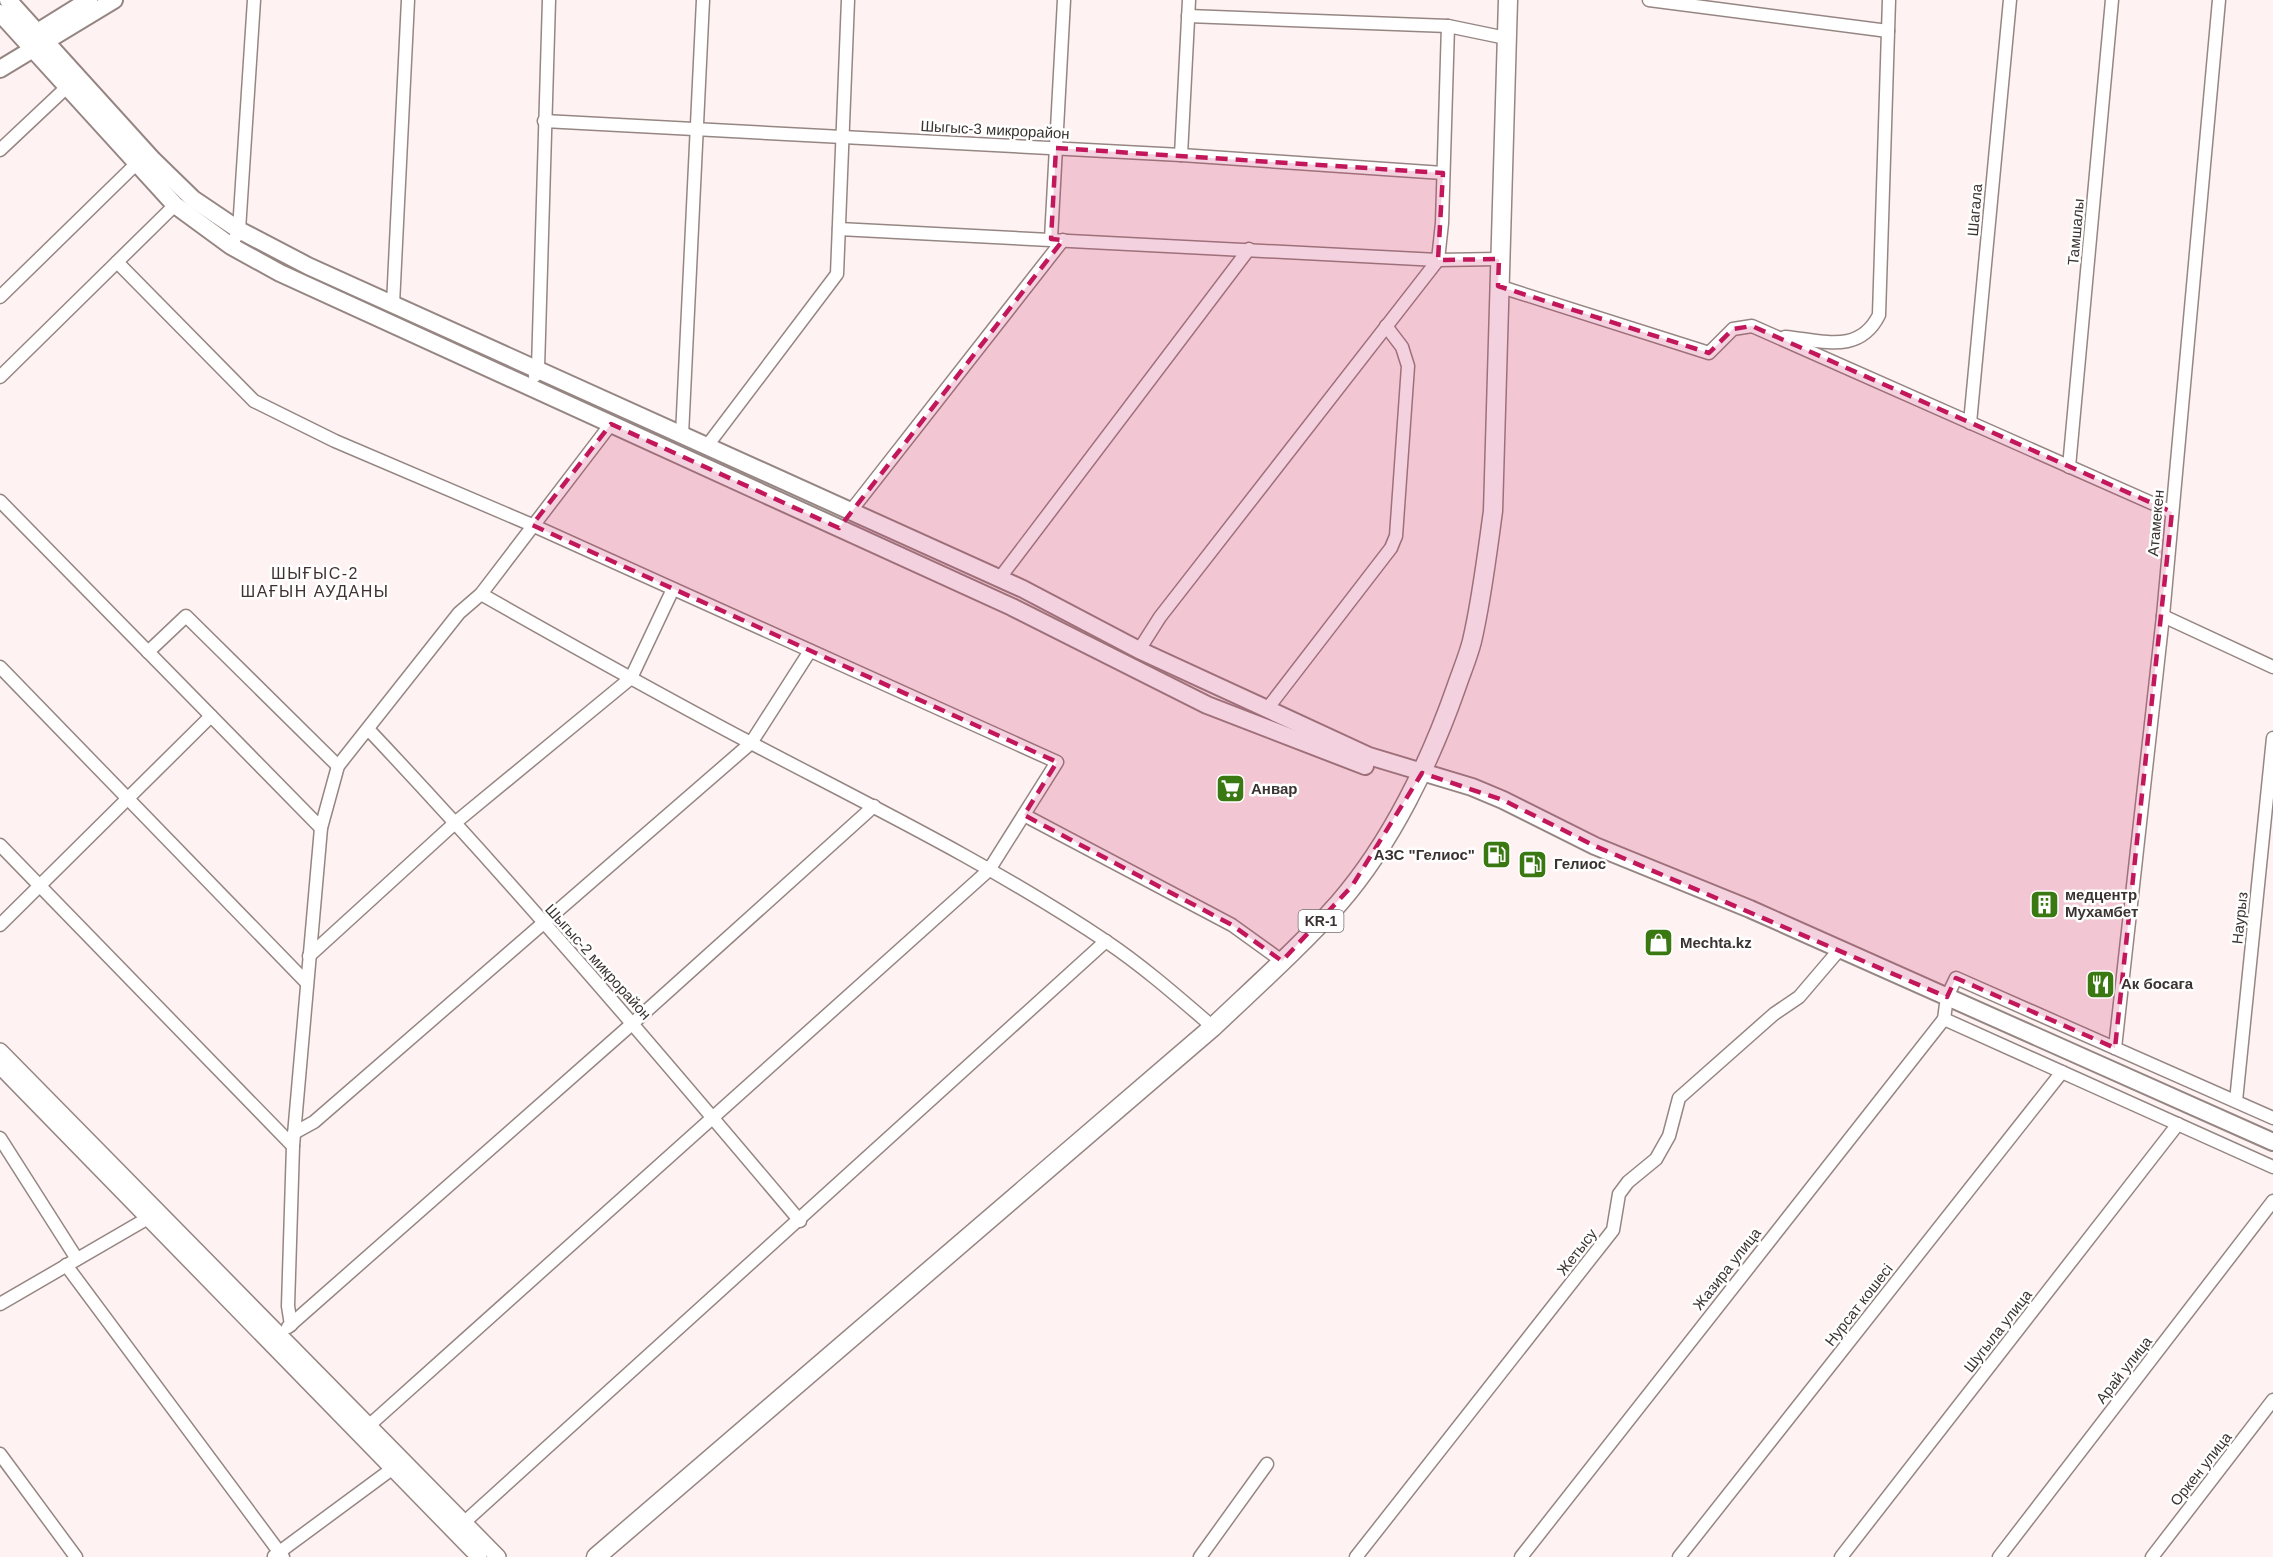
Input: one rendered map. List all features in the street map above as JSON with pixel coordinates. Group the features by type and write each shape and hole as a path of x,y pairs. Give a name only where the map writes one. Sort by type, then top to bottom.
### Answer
{"main road":[{"path":"8,0 68,86 175,205 231,246 280,273 1012,607 1207,705 1419,778 1472,787 1596,846 1840,949 2273,1142"},
{"path":"0,69 89,0"},
{"path":"0,56 114,0"},
{"name":"KR-1","path":"596,1557 1213,1027 1340,902 1383,839 1419,778 1446,718 1472,643 1486,565 1495,488 1498,286 1508,0"},
{"path":"0,13 36,40 193,199 239,230 308,266 1023,589 1139,650 1419,778"},
{"path":"1012,607 1023,589"}],"street":[{"path":"231,246 239,230 254,0"},
{"path":"393,304 408,0"},
{"path":"531,387 538,368 549,0"},
{"path":"682,435 703,0"},
{"path":"707,446 837,274 848,0"},
{"path":"850,512 1057,240 1056,148 1064,0 1050,0"},
{"path":"1181,155 1189,0"},
{"path":"1649,0 1888,31"},
{"path":"1774,336 1844,343 1860,339 1872,328 1879,315 1889,0"},
{"name":"Шагала","path":"1970,423 2010,0"},
{"name":"Тамшалы","path":"2069,467 2112,0"},
{"name":"Атамекен","path":"2115,1048 2163,616 2219,0"},
{"path":"1188,16 1448,26 1506,38"},
{"path":"1139,650 1160,617 1438,260 1442,223 1448,26"},
{"path":"0,150 68,86"},
{"name":"Шыгыс-3 микрорайон","path":"544,121 1181,155 1443,174"},
{"path":"0,297 136,164"},
{"path":"0,377 175,205"},
{"path":"839,229 1438,260 1499,260"},
{"path":"999,579 1249,249"},
{"path":"117,262 254,401 335,441 532,525 1057,762 990,870 364,1430"},
{"path":"1498,286 1709,353 1726,334 1742,326 1752,326 2172,512"},
{"path":"1267,709 1391,548 1396,536 1408,366 1402,346 1386,326"},
{"path":"280,1334 288,1306 294,1140 321,828 338,766 459,613 482,594 532,525 611,424"},
{"path":"0,501 321,828"},
{"path":"309,956 456,822 631,678 673,589"},
{"path":"482,594 631,678 990,870 1106,941 1143,968 1213,1027"},
{"path":"148,652 186,616 338,766"},
{"path":"2163,616 2273,667"},
{"path":"294,1140 751,743 810,651"},
{"path":"0,667 306,982"},
{"path":"0,925 211,716"},
{"name":"Шыгыс-2 микрорайон","path":"368,729 456,822 543,924 633,1023 800,1221"},
{"name":"Наурыз","path":"2236,1101 2273,738"},
{"path":"280,1334 633,1023 874,806"},
{"path":"1024,814 1232,925 1282,961"},
{"path":"0,845 294,1140"},
{"path":"459,1527 800,1221 1106,941"},
{"name":"Жетысу","path":"1356,1557 1613,1230 1620,1194 1628,1182 1656,1159 1669,1136 1679,1098 1774,1014 1799,997 1840,949"},
{"path":"2273,1118 1956,978 1947,997 1944,1019 2273,1167"},
{"name":"Жазира улица","path":"1521,1557 1944,1019"},
{"path":"0,1051 154,1215"},
{"path":"0,1066 280,1334 364,1430 459,1527 498,1557"},
{"name":"Нурсат кошесi","path":"1679,1557 2062,1072"},
{"name":"Шугыла улица","path":"1840,1557 2178,1124"},
{"path":"0,1138 77,1258"},
{"name":"Арай улица","path":"1999,1557 2273,1201"},
{"path":"0,1304 154,1215"},
{"path":"66,1265 278,1556 398,1465"},
{"name":"Оркен улица","path":"2152,1557 2273,1400"},
{"path":"0,1454 76,1557"},
{"path":"1200,1557 1267,1464"},
{"path":"459,1527 479,1557"}],"highlighted area":[{"path":"1056,148 1443,173 1438,260 1499,259 1498,286 1709,353 1733,329 1752,326 2172,512 2115,1048 1956,978 1947,997 1595,846 1503,800 1422,773 1352,886 1282,961 1232,925 1024,815 1057,762 532,525 611,424 839,528 1063,240 1051,239"}],"place":[{"name":"Анвар","path":"1230,789"},
{"name":"АЗС \"Гелиос\"","path":"1496,855"},
{"name":"Гелиос","path":"1533,864"},
{"name":"медцентр Мухамбет","path":"2044,904"},
{"name":"Mechta.kz","path":"1659,943"},
{"name":"Ак босага","path":"2100,984"}],"district":[{"name":"ШЫҒЫС-2 ШАҒЫН АУДАНЫ","path":"315,582"}]}
